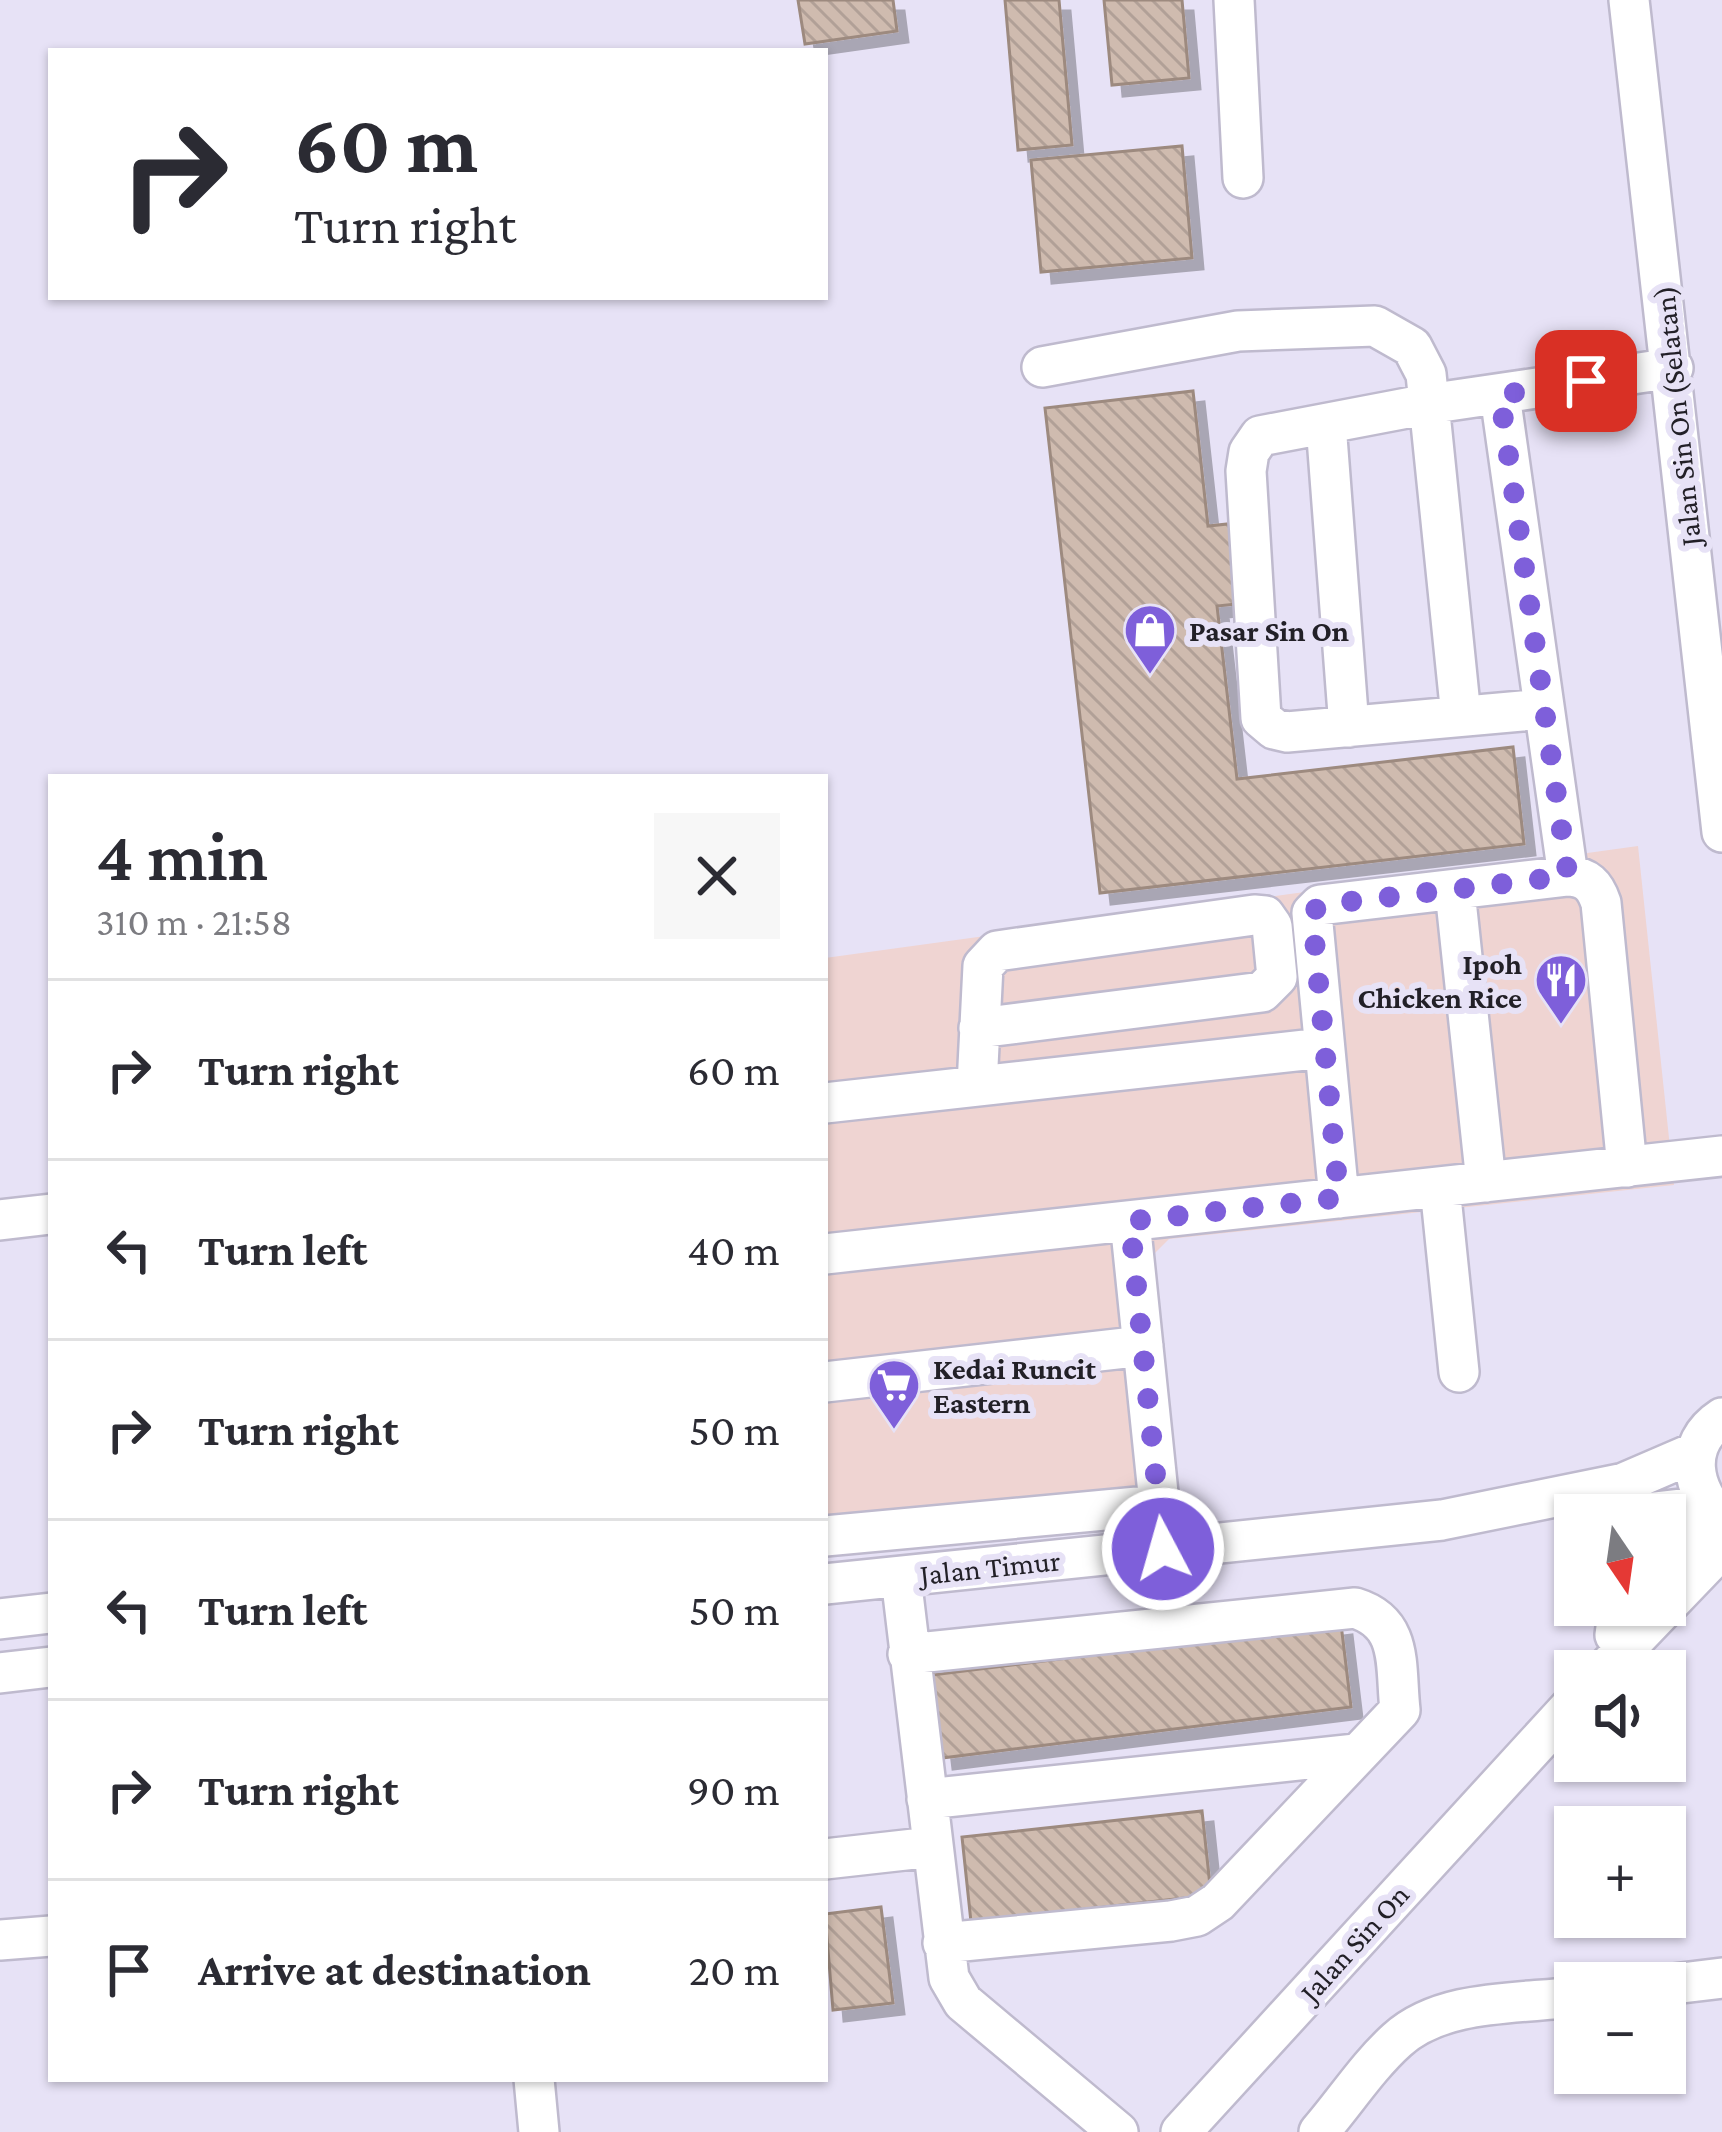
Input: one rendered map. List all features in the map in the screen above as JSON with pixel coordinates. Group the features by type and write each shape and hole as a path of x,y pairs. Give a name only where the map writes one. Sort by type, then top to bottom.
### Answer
{"street":[{"path":"1234,0 1243,178"},
{"name":"Jalan Sin On (Selatan)","path":"1629,0 1722,832"},
{"path":"1042,367 1238,331 1375,326 1412,347 1426,374 1462,716"},
{"path":"1544,709 1287,732 1261,718 1246,471 1250,452 1261,436 1428,404 1673,368"},
{"path":"1500,395 1568,876"},
{"path":"1326,424 1349,727"},
{"path":"1339,1198 1312,913 1320,905 1568,876 1582,876 1596,889 1601,903 1627,1167"},
{"path":"1455,890 1486,1182"},
{"path":"977,1086 979,1028 983,966 997,950 1254,915 1265,916 1272,926 1277,977 1262,992 979,1028"},
{"path":"828,1103 1323,1048"},
{"path":"828,1254 1722,1156"},
{"path":"1440,1187 1459,1372"},
{"path":"0,1220 48,1214"},
{"path":"1130,1221 1163,1549"},
{"path":"828,1382 1143,1346"},
{"path":"1686,1540 1713,1511 1694,1471 1714,1420"},
{"name":"Jalan Timur","path":"828,1584 1442,1520 1607,1488 1714,1420"},
{"path":"828,1536 1159,1505"},
{"name":"Jalan Timur","path":"1442,1520 1554,1520"},
{"path":"1619,1629 1722,1549"},
{"path":"901,1577 949,1978 963,2002 1118,2132"},
{"path":"908,1654 1355,1607 1379,1615 1391,1632 1400,1710 1218,1901 1197,1916 943,1943"},
{"path":"0,1618 48,1613"},
{"path":"0,1673 48,1667"},
{"name":"Jalan Sin On","path":"1527,1754 1554,1718"},
{"name":"Jalan Sin On","path":"1181,2132 1554,1725"},
{"path":"927,1799 1356,1754"},
{"path":"828,1858 932,1846"},
{"path":"0,1940 48,1936"},
{"path":"1686,1982 1722,1978"},
{"path":"1319,2132 1398,2039 1423,2022 1446,2012 1554,1999"},
{"path":"534,2082 539,2132"}],"shaded area":[{"path":"1638,846 1674,1185 1169,1239 1147,1261 1173,1507 828,1544 828,958"}],"building":[{"path":"798,0 893,0 897,31 805,44"},
{"path":"1005,0 1059,0 1072,145 1018,150"},
{"path":"1104,0 1182,0 1189,78 1112,85"},
{"path":"1182,146 1192,258 1041,272 1031,160"},
{"name":"Pasar Sin On","path":"1193,391 1208,526 1237,523 1246,603 1217,606 1237,779 1513,747 1524,844 1100,893 1045,408"},
{"path":"1341,1624 1351,1707 942,1758 932,1675"},
{"path":"1202,1811 1211,1895 971,1922 962,1837"},
{"path":"881,1907 893,2003 833,2010 828,1914"}],"place":[{"name":"Pasar Sin On","path":"1150,676"},
{"name":"Ipoh Chicken Rice","path":"1561,1026"},
{"name":"Kedai Runcit Eastern","path":"894,1431"}],"route":[{"path":"1163,1549 1130,1221 1339,1198 1312,913 1320,905 1568,876 1500,395 1586,381"}]}
